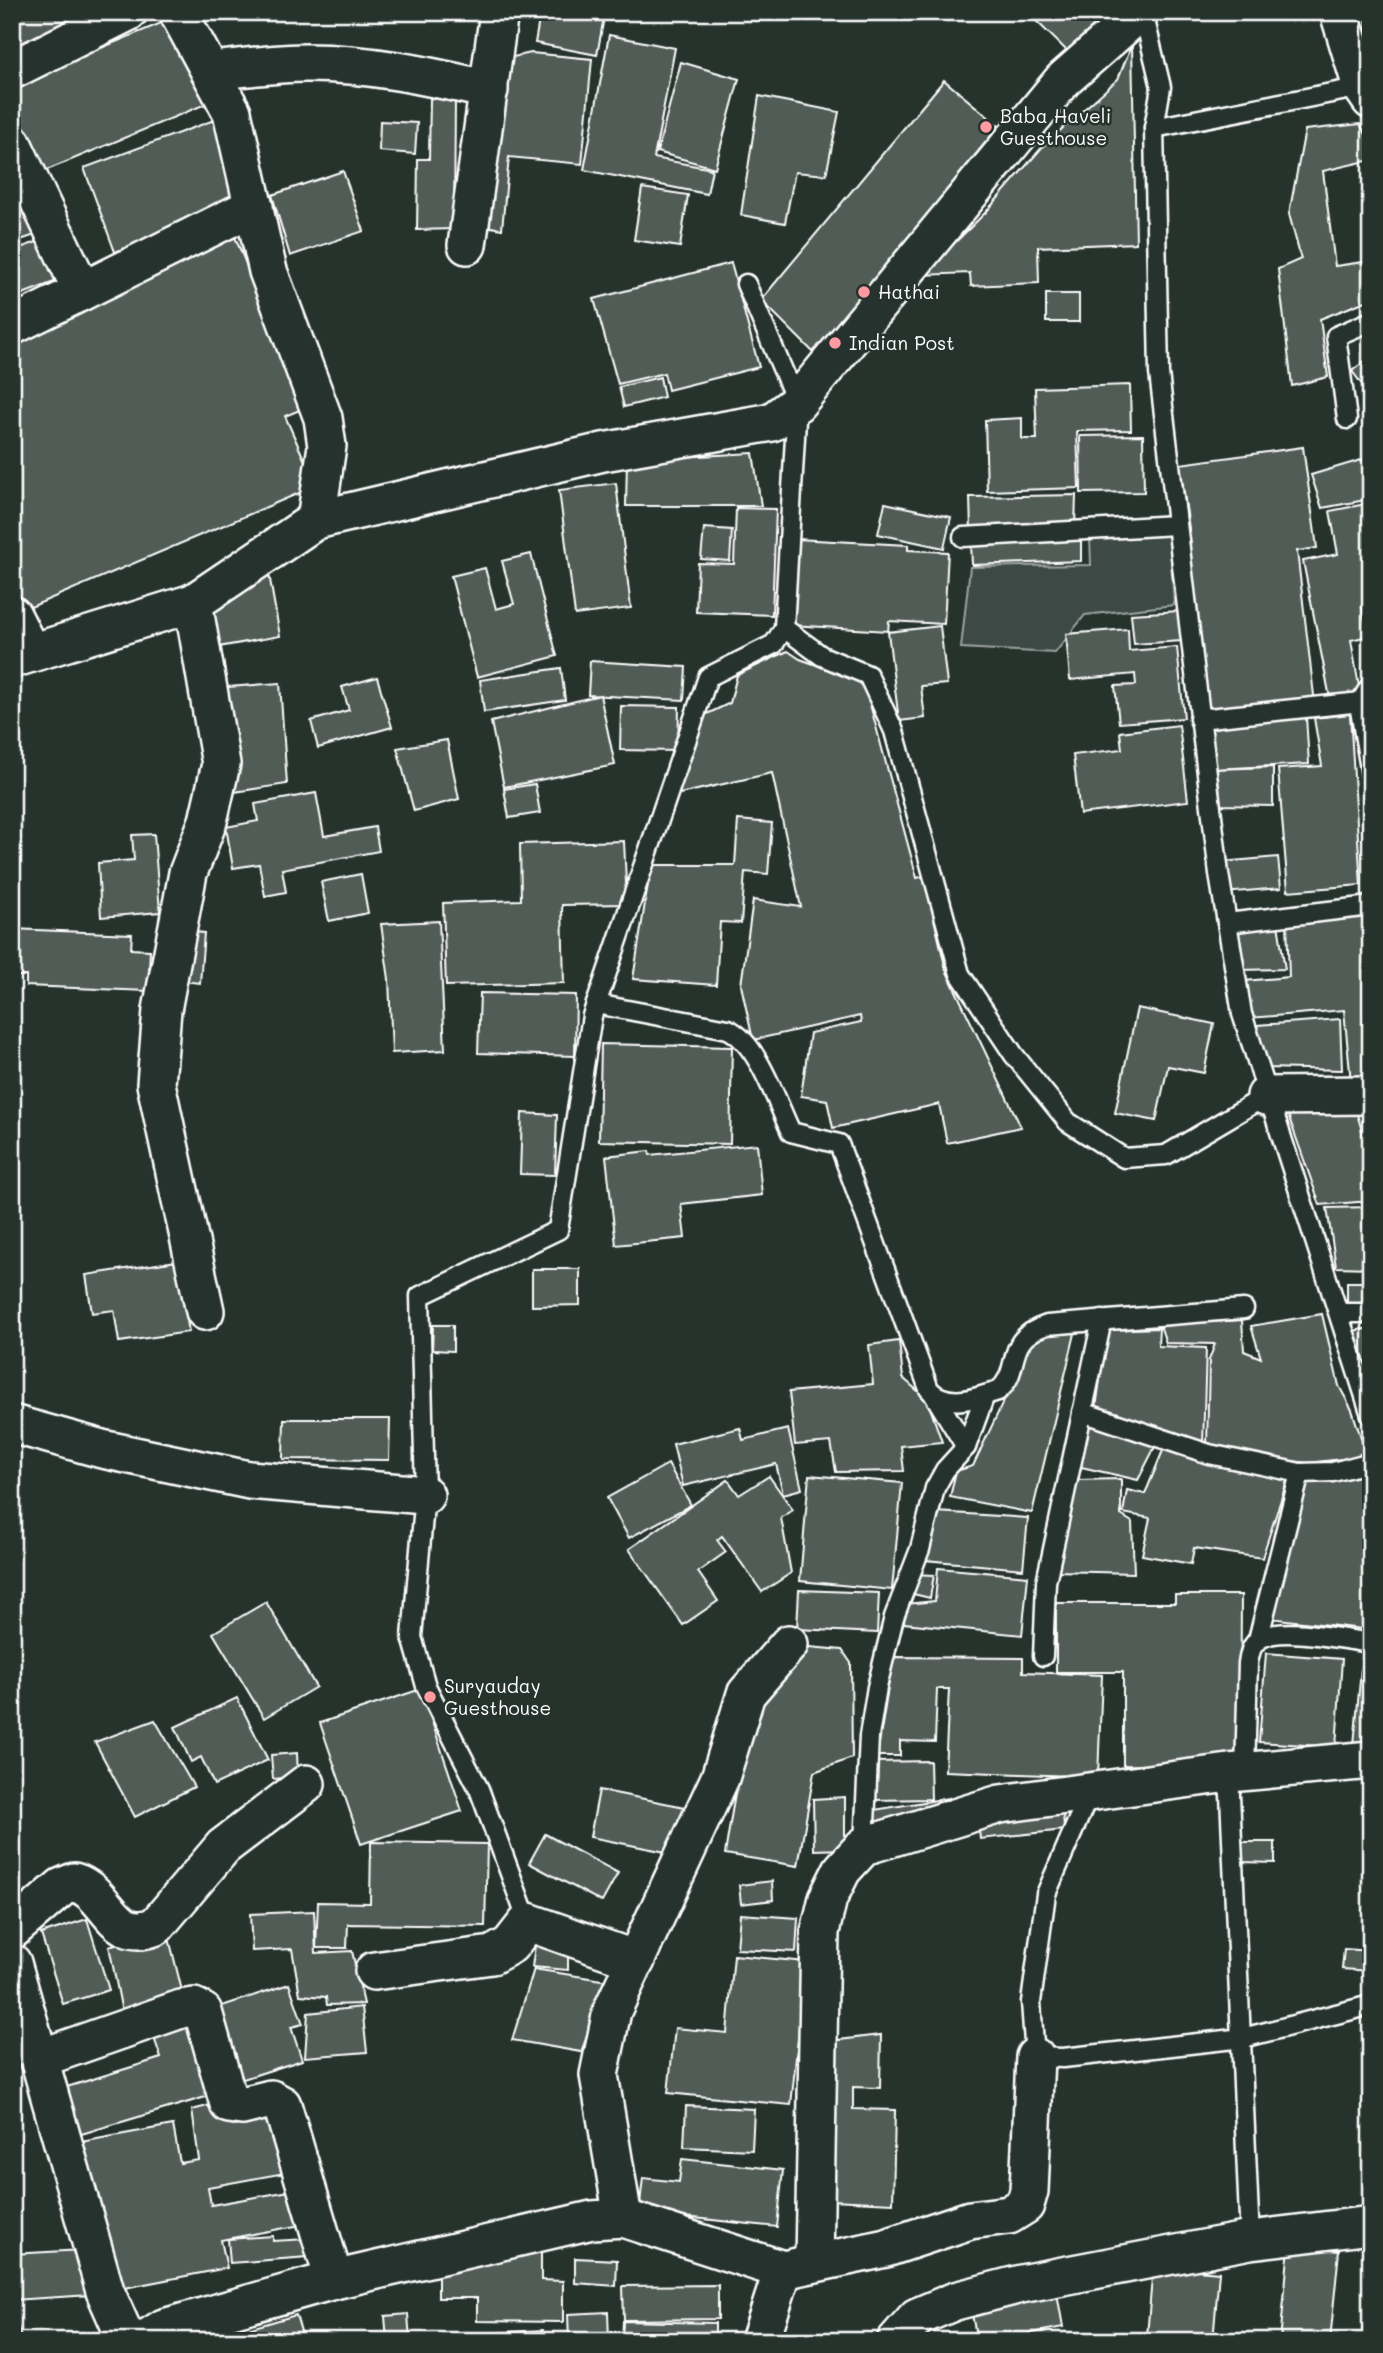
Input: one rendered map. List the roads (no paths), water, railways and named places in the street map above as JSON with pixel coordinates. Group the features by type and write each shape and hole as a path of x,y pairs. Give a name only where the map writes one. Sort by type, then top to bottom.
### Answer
{"street":[{"path":"12,69 128,12"},
{"path":"178,12 232,112 278,305 323,418 327,446 316,520"},
{"path":"467,245 499,12"},
{"path":"12,615 22,656 193,603 316,520 603,452 772,422 797,403 1063,80 1142,12"},
{"path":"1339,12 1366,94"},
{"path":"210,71 306,63 346,65 405,71 489,90"},
{"path":"12,143 82,291"},
{"path":"12,326 254,206"},
{"path":"193,603 221,764 208,821 188,873 162,1010 156,1084 205,1311"},
{"path":"1266,1096 1328,1093 1371,1096"},
{"path":"12,1424 102,1449 249,1480 425,1495"},
{"path":"623,2218 599,2075 612,2011 720,1778 746,1694 789,1644"},
{"path":"760,2341 799,2267 820,1933 828,1898 842,1870 864,1846 1000,1804 1237,1772 1371,1760"},
{"path":"12,1930 62,1888 74,1882 85,1885 125,1929 143,1932 156,1926 223,1847 306,1784"},
{"path":"374,1971 492,1955 510,1945 528,1922 636,1960"},
{"path":"12,1963 105,2291 127,2341"},
{"path":"38,2059 181,2009 194,2007 203,2012 229,2104 242,2106 271,2099 282,2105 334,2280"},
{"path":"143,2341 164,2328 334,2280 592,2220 623,2218 799,2267 886,2248 970,2220 1009,2215 1025,2205 1029,2191 1035,2057"},
{"path":"897,2341 918,2317 955,2301 1021,2284 1250,2240 1371,2225"}],"lane":[{"path":"1142,12 1161,87 1154,128 1159,373 1199,719 1227,923 1242,1014 1266,1096 1340,1313 1371,1415"},
{"path":"1154,128 1366,94"},
{"path":"528,1922 479,1789 426,1686 412,1637 425,1495 419,1296 558,1230 596,1004 708,677 774,644 784,628 797,403 746,284"},
{"path":"1347,419 1336,336 1371,321"},
{"path":"963,537 1176,525"},
{"path":"784,628 822,656 868,675 894,731 960,974 1014,1055 1068,1122 1124,1158 1166,1155 1266,1096"},
{"path":"1371,685 1365,702 1371,775"},
{"path":"1199,719 1365,702"},
{"path":"1227,923 1371,906"},
{"path":"596,1004 728,1028 741,1035 750,1047 791,1132 839,1144 929,1389 966,1447"},
{"path":"934,1395 954,1401 985,1395 1004,1386 1013,1355 1032,1330 1064,1321 1244,1309"},
{"path":"1340,1313 1371,1313"},
{"path":"1043,1656 1046,1582 1102,1320"},
{"path":"864,1846 869,1736 877,1687 894,1617 920,1549 935,1488 945,1469 966,1447 985,1395"},
{"path":"1082,1412 1209,1454 1300,1473 1333,1472 1371,1462"},
{"path":"1250,2240 1237,1772 1250,1649 1258,1640 1300,1473"},
{"path":"1258,1640 1282,1633 1371,1643"},
{"path":"1090,1792 1046,1894 1031,2002 1035,2057 1063,2058 1243,2038 1371,2005"}],"place":[{"name":"Baba Haveli Guesthouse","path":"986,127"},
{"name":"Hathai","path":"864,292"},
{"name":"Indian Post","path":"835,343"},
{"name":"Suryauday Guesthouse","path":"430,1697"}]}
